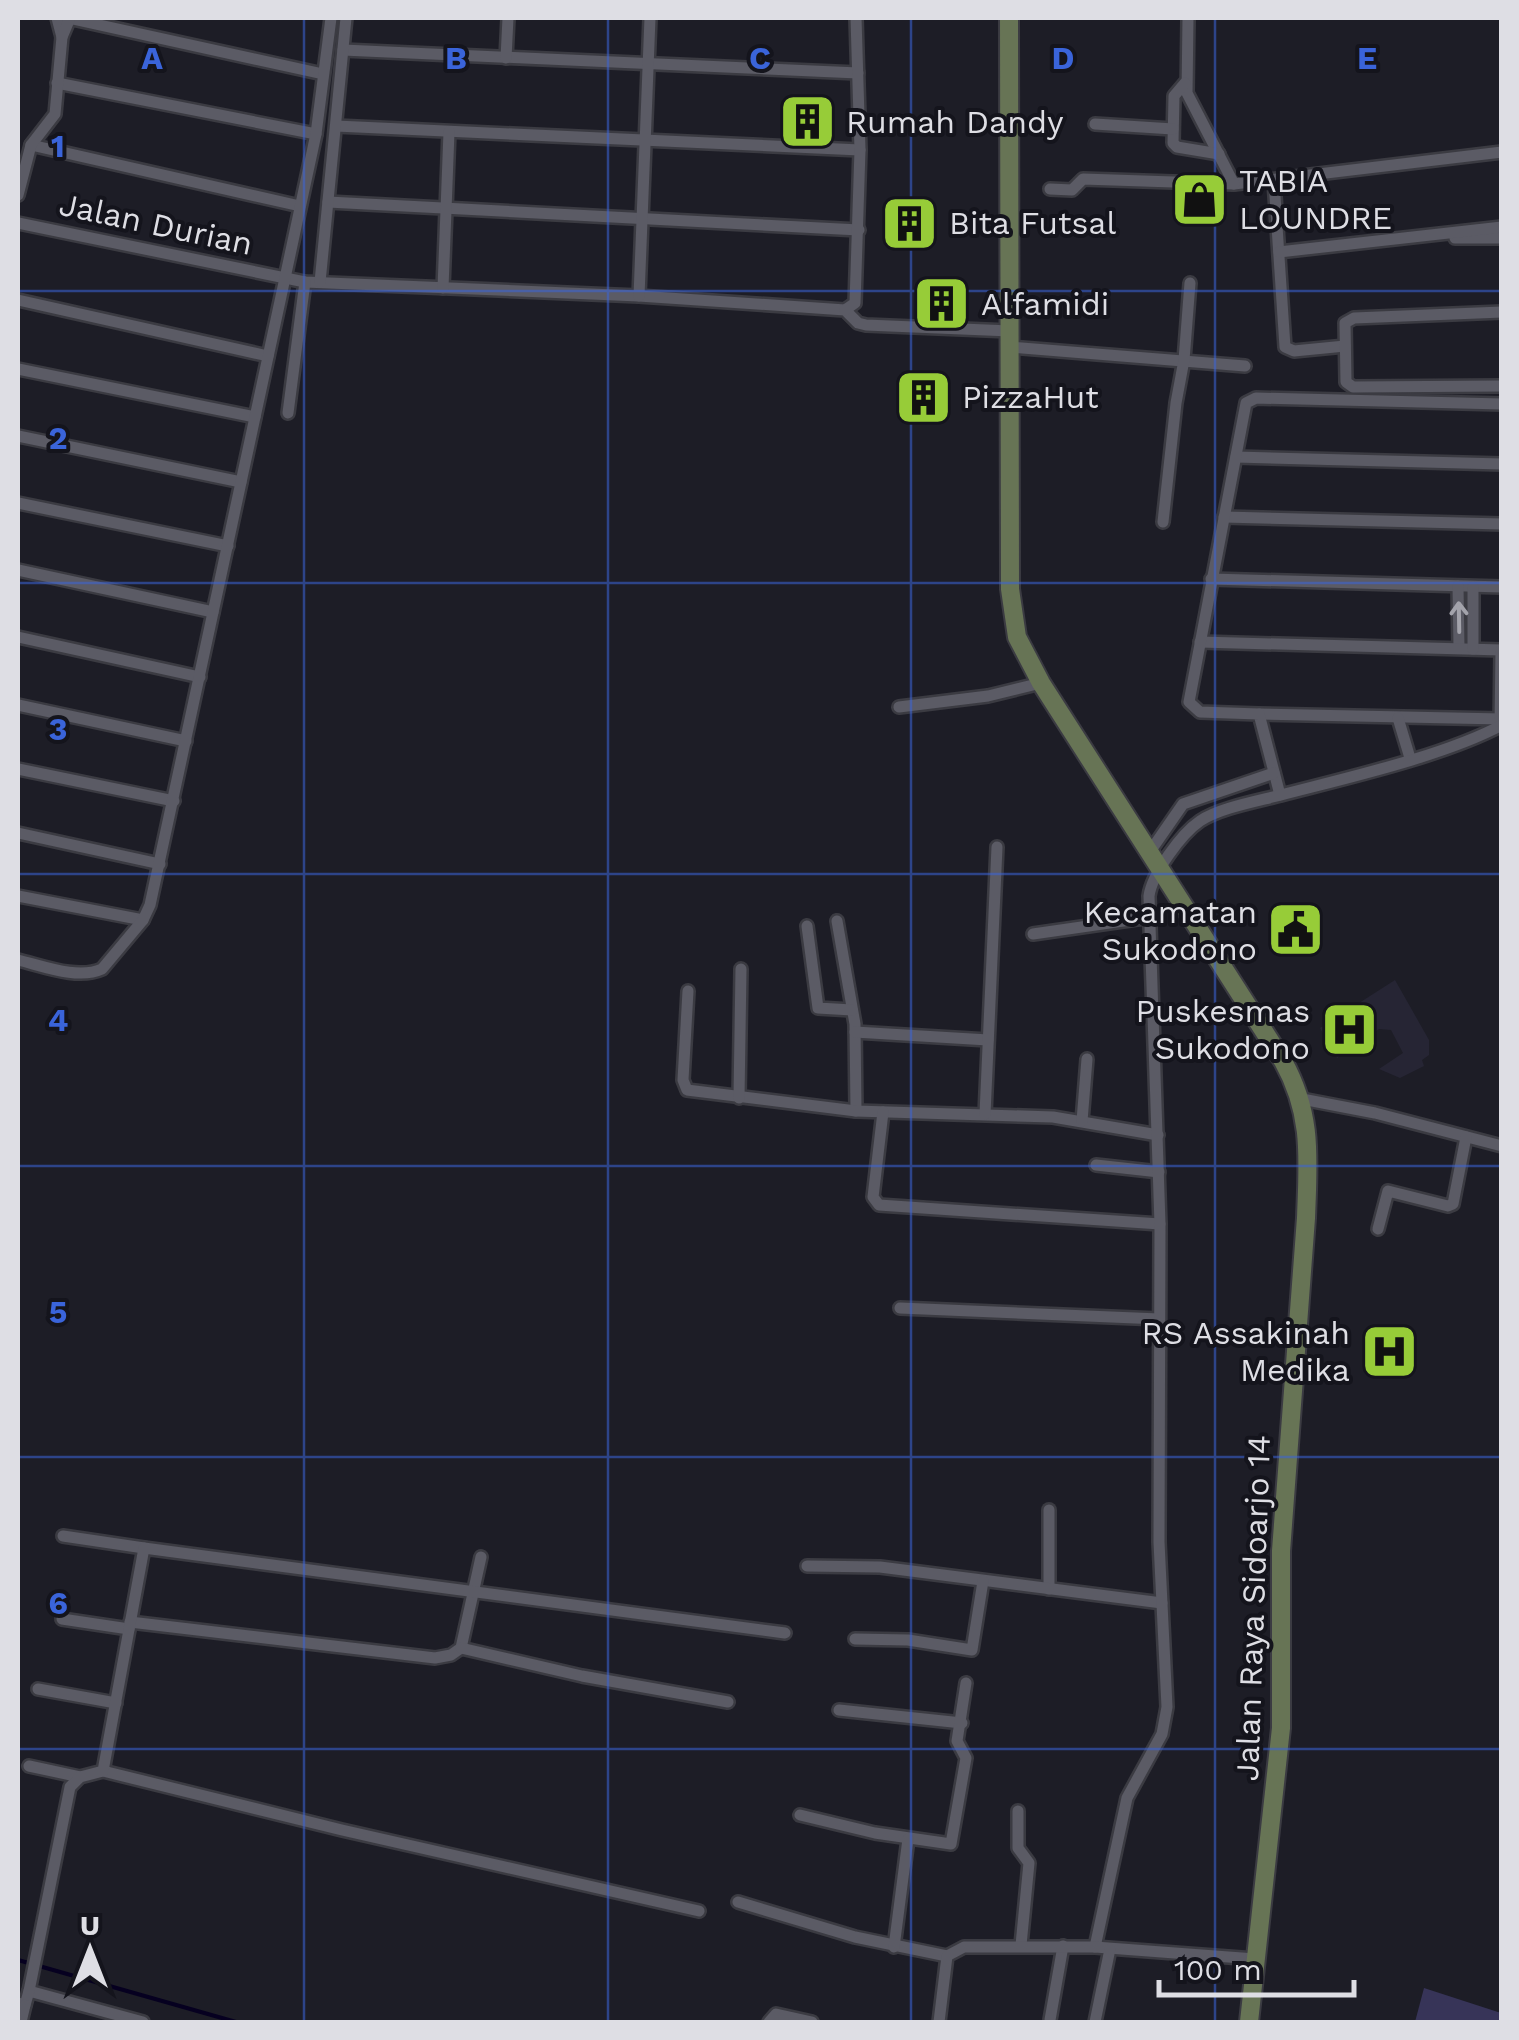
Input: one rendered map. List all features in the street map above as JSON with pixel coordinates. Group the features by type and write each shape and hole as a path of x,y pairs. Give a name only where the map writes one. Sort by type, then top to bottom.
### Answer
{"main road":[{"name":"Jalan Raya Sidoarjo 14","path":"1009,18 1010,589 1017,636 1040,683 1283,1061 1302,1099 1308,1168 1282,1539 1281,1728 1249,2022"}],"street":[{"path":"57,18 62,38"},
{"path":"18,195 31,145 54,114 62,38 70,18 324,74"},
{"path":"18,960 83,974 95,972 102,969 143,920 174,801 316,134 330,18"},
{"path":"320,282 346,18"},
{"path":"506,58 508,18"},
{"path":"639,296 650,18"},
{"path":"846,310 855,304 859,230 856,18"},
{"path":"1188,18 1185,83 1191,103 1234,184"},
{"path":"343,50 858,73"},
{"path":"57,83 316,134"},
{"path":"1185,83 1174,96 1174,146 1219,154"},
{"path":"1095,124 1173,129"},
{"path":"336,126 860,150"},
{"path":"444,288 449,132"},
{"path":"31,145 300,206"},
{"path":"1050,189 1072,190 1083,180 1234,184 1502,152"},
{"path":"1274,180 1285,347 1294,352 1344,346"},
{"path":"328,202 859,230"},
{"name":"Jalan Durian","path":"18,223 305,282 639,296 846,310 858,323 866,325 1245,366"},
{"path":"1279,252 1502,227"},
{"path":"1426,236 1502,238"},
{"path":"288,413 305,282"},
{"path":"1163,522 1190,283"},
{"path":"18,300 268,356"},
{"path":"1502,312 1350,318 1344,346 1349,386 1502,386"},
{"path":"18,368 255,417"},
{"path":"1500,722 1200,712 1188,698 1246,403 1251,399 1502,404"},
{"path":"18,436 241,482"},
{"path":"1236,457 1502,464"},
{"path":"18,503 228,546"},
{"path":"1224,517 1502,524"},
{"path":"18,570 213,612"},
{"path":"1212,578 1502,587"},
{"path":"1458,586 1466,649"},
{"path":"1466,649 1473,587"},
{"path":"18,637 200,677"},
{"path":"1200,642 1501,650 1500,722"},
{"path":"898,707 988,696 1040,683"},
{"path":"18,705 186,741"},
{"path":"1259,714 1280,795"},
{"path":"1398,718 1410,758"},
{"path":"1154,862 1200,821 1410,758 1500,722"},
{"path":"18,769 174,801"},
{"path":"1095,1948 1128,1798 1166,1721 1159,1542 1160,1224 1150,890 1154,862 1183,804 1274,773"},
{"path":"1249,781 1254,802"},
{"path":"1183,804 1200,821"},
{"path":"18,832 160,864"},
{"path":"985,1114 997,847"},
{"path":"18,896 143,920"},
{"path":"1034,934 1151,917"},
{"path":"837,921 855,1032 856,1111"},
{"path":"807,926 818,1008 852,1010"},
{"path":"739,1098 742,969"},
{"path":"688,991 684,1087 739,1098 856,1111 1082,1121 1158,1135"},
{"path":"855,1032 988,1040"},
{"path":"1082,1121 1086,1059"},
{"path":"1302,1099 1375,1113 1502,1146"},
{"path":"883,1112 873,1197 878,1205 1160,1224"},
{"path":"1378,1229 1388,1191 1451,1206 1466,1137"},
{"path":"1096,1165 1159,1172"},
{"path":"900,1308 1159,1319"},
{"path":"1049,1510 1049,1589"},
{"path":"64,1536 785,1633"},
{"path":"103,1771 144,1548"},
{"path":"62,1619 435,1658 461,1648 481,1556"},
{"path":"806,1566 880,1567 1162,1603"},
{"path":"855,1639 908,1640 972,1650 983,1581"},
{"path":"461,1648 582,1676 728,1702"},
{"path":"800,1815 947,1845 953,1842 966,1758 958,1741 966,1683"},
{"path":"38,1689 116,1703"},
{"path":"839,1710 962,1723"},
{"path":"29,1766 80,1776 103,1771 698,1911"},
{"path":"21,2022 64,1806 70,1787 80,1776"},
{"path":"1018,1811 1018,1844 1029,1864 1021,1945"},
{"path":"894,1946 908,1838"},
{"path":"738,1902 894,1946 947,1956 964,1947 1021,1945 1256,1959"},
{"path":"1050,2020 1063,1946"},
{"path":"1095,2022 1110,1948"},
{"path":"940,2022 947,1956"},
{"path":"30,1985 143,2022"},
{"path":"769,2022 776,2014 812,2022"}],"shaded area":[{"name":"Puskesmas Sukodono","path":"1395,980 1429,1040 1429,1055 1422,1060 1424,1066 1400,1078 1379,1069 1403,1053 1391,1030 1379,1029 1337,1058 1320,1028"},
{"path":"1424,1988 1501,2013 1501,2022 1415,2022"}],"waterway":[{"path":"18,1960 236,2022"}],"place":[{"name":"Rumah Dandy","path":"807,122"},
{"name":"TABIA LOUNDRE","path":"1200,199"},
{"name":"Bita Futsal","path":"910,223"},
{"name":"Alfamidi","path":"942,304"},
{"name":"PizzaHut","path":"923,397"},
{"name":"Kecamatan Sukodono","path":"1296,930"},
{"name":"Puskesmas Sukodono","path":"1349,1029"},
{"name":"RS Assakinah Medika","path":"1389,1351"}]}
